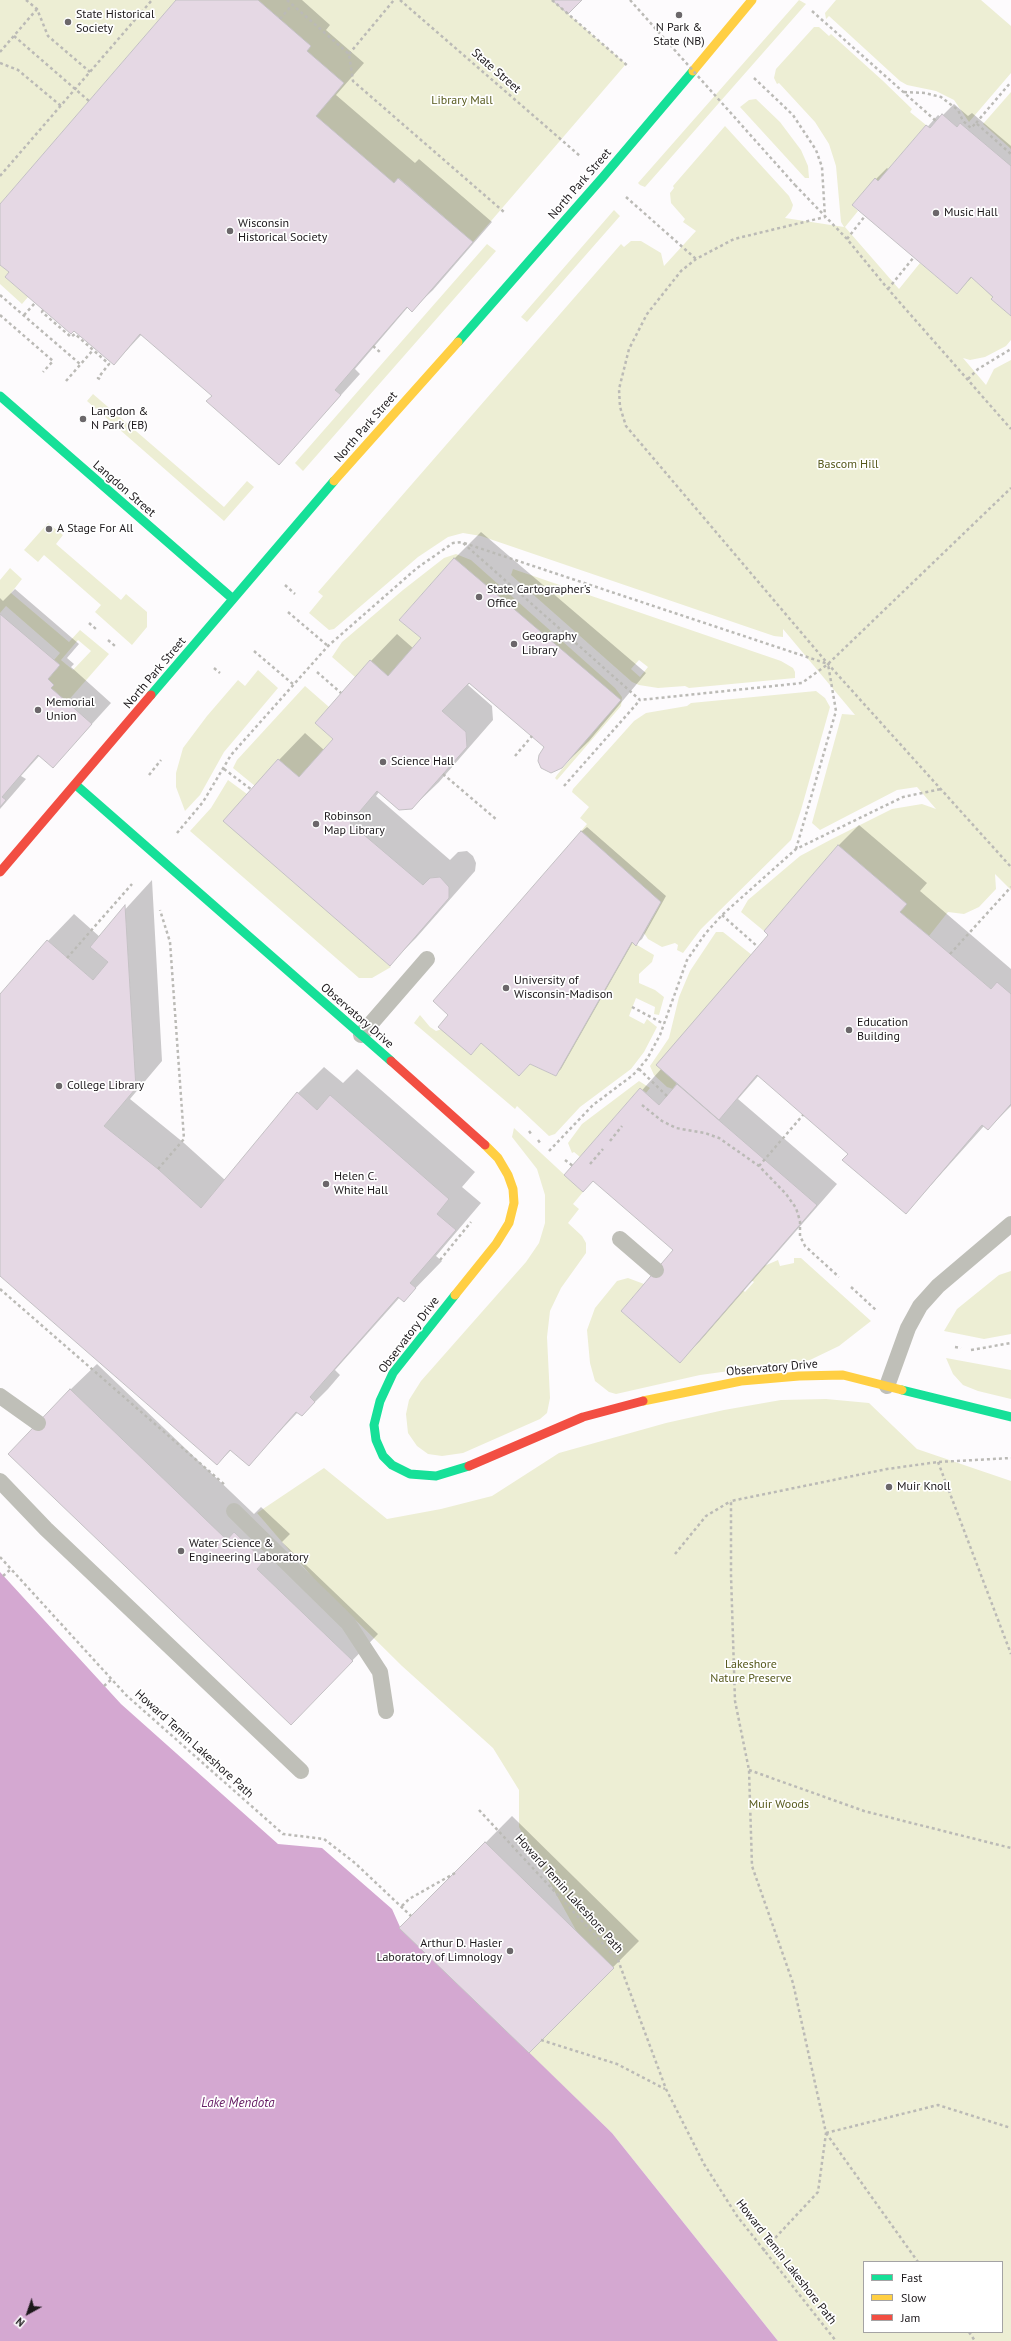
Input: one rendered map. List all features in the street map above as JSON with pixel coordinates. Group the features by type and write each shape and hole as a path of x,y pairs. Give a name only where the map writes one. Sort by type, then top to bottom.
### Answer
{"street":[{"name":"North Park Street","path":"0,872 76,785 233,599 603,177 752,0"},
{"name":"Langdon Street","path":"0,396 233,599"},
{"name":"Observatory Drive","path":"76,785 482,1141 498,1158 513,1189 514,1203 509,1222 496,1244 393,1373 380,1401 374,1425 376,1440 383,1456 392,1465 410,1474 436,1476 461,1470 583,1417 660,1397 742,1381 844,1375 1011,1417"}],"lane":[{"path":"360,1035 427,959"},
{"path":"887,1386 908,1328 920,1306 938,1286 1011,1224"},
{"path":"620,1239 656,1270"},
{"path":"0,1396 38,1423"},
{"path":"0,1481 52,1534 301,1771"},
{"path":"234,1511 348,1623 380,1672 386,1711"}],"path":[{"path":"26,0 37,9 48,36 90,72"},
{"path":"0,176 152,0"},
{"path":"287,0 349,54 353,81 504,212"},
{"path":"349,54 394,0"},
{"name":"State Street","path":"400,0 580,156"},
{"path":"552,0 629,67"},
{"path":"630,0 795,185 847,239 888,289 1011,429"},
{"path":"280,19 292,5"},
{"path":"0,52 37,9"},
{"path":"812,11 936,121"},
{"path":"14,36 89,101"},
{"path":"0,63 18,70 60,106"},
{"path":"754,78 793,115 816,150 822,167 825,217"},
{"path":"904,92 925,93 941,97 958,110 963,121 971,128 1011,82"},
{"path":"976,124 1011,154"},
{"path":"626,197 696,259"},
{"path":"847,239 865,216"},
{"path":"825,217 734,239 696,259 681,271 659,297 628,349 619,389 620,407 626,426 828,664 1011,867"},
{"path":"888,289 914,257"},
{"path":"0,295 80,364"},
{"path":"24,315 35,303"},
{"path":"44,310 42,312 71,337 75,334 110,364 98,378 101,380"},
{"path":"0,315 53,361 43,372"},
{"path":"373,346 381,353"},
{"path":"66,381 93,350"},
{"path":"968,379 978,369 1011,350"},
{"path":"564,786 640,700 802,683 828,664 1011,488"},
{"path":"177,833 203,802 231,755 328,646 417,568 449,545 462,542 828,664"},
{"path":"462,542 640,700"},
{"path":"283,583 295,594"},
{"path":"288,612 328,646"},
{"path":"89,623 96,629"},
{"path":"108,640 115,646"},
{"path":"254,651 294,685"},
{"path":"796,849 836,711 828,664"},
{"path":"317,672 341,693"},
{"path":"515,756 532,736"},
{"path":"149,775 162,760"},
{"path":"224,769 252,790"},
{"path":"443,774 497,820"},
{"path":"549,1151 593,1105 639,1069 656,1047 687,960 705,934 722,915 796,849 903,797 941,789"},
{"path":"67,958 132,884"},
{"path":"950,954 1011,887"},
{"path":"158,1169 184,1139 170,942 160,910"},
{"path":"722,915 758,947"},
{"path":"632,1008 664,1024"},
{"path":"639,1069 668,1096"},
{"path":"642,1105 662,1121 676,1128 706,1133 719,1138 758,1166 786,1194 796,1208 800,1221 800,1236 805,1246 839,1277"},
{"path":"758,1166 803,1115"},
{"path":"610,1141 622,1126"},
{"path":"529,1132 532,1135"},
{"path":"538,1140 541,1144"},
{"path":"590,1164 603,1149"},
{"path":"565,1160 573,1166"},
{"path":"439,1262 472,1220"},
{"path":"851,1287 877,1311"},
{"path":"0,1289 220,1480"},
{"path":"971,1350 1011,1343"},
{"path":"955,1347 961,1348"},
{"path":"675,1554 706,1516 731,1501 887,1469 938,1462 1011,1458"},
{"path":"938,1462 1011,1654"},
{"path":"731,1501 731,1575 735,1701 749,1770 752,1866 793,1983 826,2133 818,2192 764,2251"},
{"name":"Howard Temin Lakeshore Path","path":"0,1557 113,1678 126,1695 283,1834 324,1839 355,1863 411,1916"},
{"path":"3,1576 11,1569"},
{"path":"104,1686 113,1678"},
{"path":"749,1770 864,1811 1011,1848"},
{"name":"Howard Temin Lakeshore Path","path":"479,1810 618,1960 666,2089 704,2164 737,2216 836,2341"},
{"path":"402,1906 409,1899 455,1873"},
{"path":"541,2040 617,2064 666,2089"},
{"path":"826,2133 938,2105 1011,2128"},
{"path":"826,2133 917,2261"}],"green space":[{"path":"0,0 176,0 0,204"},
{"name":"Library Mall","path":"258,0 552,0 626,64 473,242 399,178 394,183 316,116 344,83 307,51 311,46"},
{"path":"799,0 806,4 645,187 640,185 638,183"},
{"path":"836,0 981,0 1011,26 1011,73 969,122 954,100 936,91 907,85 900,81 829,16 826,19 825,13"},
{"name":"Bascom Hill","path":"814,27 819,27 829,36 831,34 882,80 912,109 910,112 926,125 878,181 875,179 852,205 858,211 845,227 899,289 920,263 957,294 971,277 993,297 991,299 1011,316 1011,340 1006,346 985,357 970,360 963,358 986,385 994,369 1011,360 1011,890 995,874 996,889 979,907 964,914 948,912 929,936 900,912 907,904 838,845 764,931 741,912 748,900 800,856 832,839 892,809 922,804 936,809 917,787 897,790 820,830 812,823 842,714 855,715 783,629 783,637 774,636 481,536 463,533 448,537 418,557 334,629 329,630 309,613 323,596 318,592 621,244 624,247 631,241 641,241 661,253 664,266 696,231 683,222 685,219 671,203 670,193 674,188 673,186 725,126 789,196 793,205 791,211 785,218 844,227 841,222 836,166 829,144 815,122 779,83 777,84 774,78 776,69"},
{"path":"1011,92 1011,149 983,124"},
{"path":"756,99 780,122 801,150 808,166 809,178 805,178 740,107 749,100"},
{"path":"614,210 620,216 527,322 521,317"},
{"path":"487,244 496,251 303,471 295,463"},
{"path":"0,265 9,272 5,277 28,297 22,304 0,284"},
{"path":"93,394 224,507 247,481 254,487 224,521 87,401"},
{"path":"48,523 63,535 56,544 121,600 126,594 147,612 147,627 132,645 95,612 101,605 44,555 38,562 24,550"},
{"path":"456,554 471,560 615,688 622,697 621,706 557,780 555,778 557,775 620,700 454,558 399,620 421,638 388,676 370,660 355,677 332,657 342,642 403,590 444,558"},
{"path":"10,568 22,579 11,593 69,642 80,630 109,654 67,702 51,688 54,685 48,679 60,665 54,660 60,653 6,606 0,613 0,580","holes":["78,640 91,651 73,670 61,660"]},
{"path":"513,569 781,661 793,668 795,678 689,688 685,686 658,688 639,685 632,682 511,575","holes":["639,660 648,667 640,677 631,669"]},
{"path":"258,670 278,688 224,752 200,795 185,811 176,787 176,773 183,748 207,716 238,680 245,686"},
{"path":"305,686 329,707 315,723 333,739 299,777 278,759 255,786 233,768 237,760"},
{"path":"816,691 825,698 830,707 791,840 701,929 683,953 677,950 678,945 675,943 662,947 648,939 644,933 661,902 581,831 587,824 580,818 589,807 572,792 573,789 634,721 646,713 687,706 691,703"},
{"path":"228,780 247,794 224,821 391,967 372,978 359,978 190,831 211,808"},
{"path":"716,932 723,932 752,955 673,1089 667,1087 654,1075 650,1066 669,1038 679,997 690,971"},
{"path":"632,942 654,955 652,962 639,974 639,983 655,990 664,997 659,1015 654,1014 655,1007 636,998 629,1016 644,1024 647,1019 657,1027 644,1052 631,1069 580,1107 555,1134 549,1136 517,1106 515,1109 414,1023 420,1015 430,1027 436,1031 442,1029 471,1055 481,1043 519,1076 530,1064 556,1076"},
{"path":"639,1081 650,1088 646,1093 640,1088 580,1157 574,1152 572,1153 568,1143 582,1124"},
{"path":"514,1128 583,1192 573,1204 579,1209 568,1223 582,1236 586,1243 586,1253 561,1288 550,1311 547,1337 550,1398 547,1413 540,1419 463,1453 442,1456 428,1454 417,1446 408,1433 406,1414 409,1400 421,1381 526,1262 539,1243 545,1223 545,1195 537,1169 512,1137"},
{"path":"794,1258 801,1258 871,1321 839,1346 810,1360 700,1375 616,1394 609,1392 595,1381 590,1363 587,1330 595,1308 617,1281 628,1278 644,1284 621,1311 680,1363 740,1288 745,1292 754,1282 751,1280 764,1266 778,1260 780,1266 794,1263"},
{"path":"1011,1271 1011,1334 984,1339 944,1331 957,1309 999,1275"},
{"path":"946,1358 1011,1370 1011,1399 978,1391 963,1385 953,1374"},
{"name":"Muir Woods","path":"826,1399 869,1403 917,1449 1011,1481 1011,2341 778,2341 612,2133 529,2053 613,1968 578,1934 519,1827 519,1790 493,1748 402,1666 314,1579 257,1513 324,1468 387,1519 441,1509 492,1496 559,1453 666,1423 724,1410 781,1400"}],"water":[{"name":"Lake Mendota","path":"0,1572 121,1704 278,1844 322,1848 392,1909 400,1927 612,2133 778,2341 0,2341"}],"building":[{"name":"Wisconsin Historical Society","path":"176,0 258,0 311,46 307,51 344,83 316,116 394,183 398,178 473,242 412,312 407,307 373,346 335,390 341,395 279,465 206,401 212,396 140,334 114,365 74,331 71,334 5,277 9,272 0,265 0,204"},
{"path":"552,0 582,0 568,14"},
{"name":"Music Hall","path":"942,114 957,127 960,123 1011,166 1011,316 991,299 993,297 971,277 957,294 852,205 875,178 878,181 926,125 930,128"},
{"name":"Science Hall","path":"454,558 621,700 562,768 551,773 541,768 538,761 539,755 544,747 469,683 442,711 466,732 467,747 412,809 399,810 377,791 350,823 423,885 430,878 440,877 449,887 449,898 390,966 223,821 278,759 299,777 333,739 315,723 370,660 388,676 421,638 399,620"},
{"name":"Memorial Union","path":"0,614 60,665 48,679 54,685 51,688 92,724 53,768 38,755 2,797 6,800 0,807"},
{"path":"581,831 661,902 636,946 632,942 556,1076 530,1064 519,1076 481,1043 471,1055 438,1027 448,1015 433,1001"},
{"name":"Education Building","path":"838,845 907,904 900,912 991,989 997,982 1011,994 1011,1104 988,1130 982,1125 906,1214 842,1160 848,1154 757,1075 719,1120 656,1065 768,935 764,931"},
{"name":"Helen C. White Hall","path":"125,905 136,1088 104,1126 158,1169 201,1208 297,1092 317,1110 330,1095 449,1199 437,1214 456,1230 410,1283 416,1288 404,1302 398,1297 310,1397 315,1402 302,1416 296,1412 249,1466 230,1450 217,1465 0,1276 0,994 47,940 93,980 108,962 90,947"},
{"path":"677,1084 817,1205 680,1363 621,1311 673,1250 593,1181 583,1192 564,1175 640,1088 659,1105"},
{"name":"Water Science & Engineering Laboratory","path":"70,1389 227,1540 234,1532 264,1561 257,1569 353,1661 291,1725 8,1454"},
{"name":"Arthur D. Hasler Laboratory of Limnology","path":"485,1842 614,1968 529,2053 399,1928"}],"traffic: fast":[{"path":"458,342 603,177 693,71"},
{"path":"0,396 233,599"},
{"path":"151,695 334,481"},
{"path":"76,785 391,1061"},
{"path":"455,1295 393,1373 380,1401 374,1425 376,1440 383,1456 392,1465 410,1474 436,1476 469,1466"},
{"path":"902,1390 1011,1417"}],"traffic: slow":[{"path":"693,71 752,0"},
{"path":"334,481 458,342"},
{"path":"455,1295 496,1244 509,1223 514,1203 513,1189 508,1175 498,1158 485,1145"},
{"path":"643,1401 741,1381 799,1376 843,1375 902,1390"}],"traffic: jam":[{"path":"0,872 151,695"},
{"path":"391,1061 485,1145"},
{"path":"469,1466 583,1417 643,1401"}],"place":[{"name":"N Park & State (NB)","path":"679,15"},
{"name":"State Historical Society","path":"68,22"},
{"name":"Music Hall","path":"936,213"},
{"name":"Wisconsin Historical Society","path":"230,231"},
{"name":"Langdon & N Park (EB)","path":"83,419"},
{"name":"A Stage For All","path":"49,529"},
{"name":"State Cartographer's Office","path":"479,597"},
{"name":"Geography Library","path":"514,644"},
{"name":"Memorial Union","path":"38,710"},
{"name":"Science Hall","path":"383,762"},
{"name":"Robinson Map Library","path":"316,824"},
{"name":"University of Wisconsin-Madison","path":"506,988"},
{"name":"Education Building","path":"849,1030"},
{"name":"College Library","path":"59,1086"},
{"name":"Helen C. White Hall","path":"326,1184"},
{"name":"Muir Knoll","path":"889,1487"},
{"name":"Water Science & Engineering Laboratory","path":"181,1551"},
{"name":"Arthur D. Hasler Laboratory of Limnology","path":"510,1951"}],"park label":[{"name":"Lakeshore Nature Preserve","path":"751,1672"}]}
